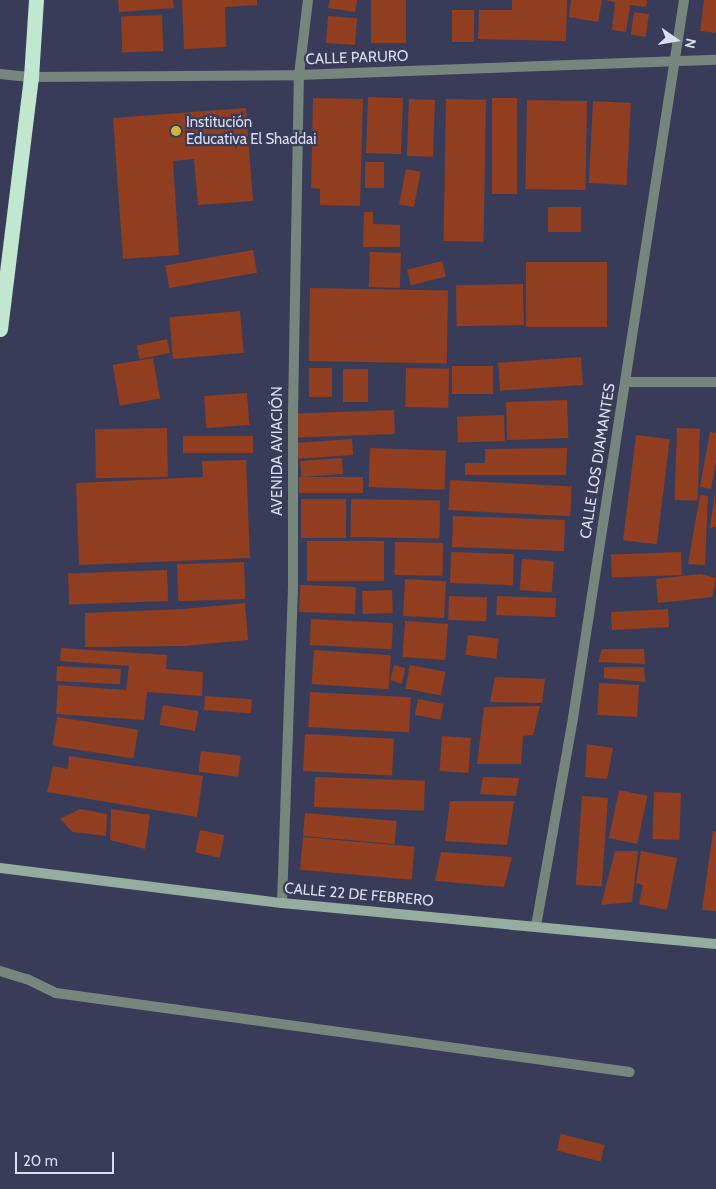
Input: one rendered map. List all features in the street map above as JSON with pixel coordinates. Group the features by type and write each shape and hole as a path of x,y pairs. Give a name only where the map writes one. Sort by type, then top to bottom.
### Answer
{"highway":[{"path":"0,329 31,77 36,0"}],"street":[{"name":"AVENIDA AVIACIÓN","path":"282,903 293,585 293,413 299,75 308,0"},
{"name":"CALLE LOS DIAMANTES","path":"536,926 574,708 684,0"},
{"name":"CALLE PARURO","path":"0,74 31,77 299,75 674,60 716,60"},
{"path":"626,382 716,382"},
{"name":"CALLE 22 DE FEBRERO","path":"0,868 282,903 716,944"},
{"path":"0,971 28,979 56,993 630,1072"}],"building":[{"path":"118,0 173,0 174,8 119,12"},
{"path":"182,0 257,0 257,5 225,7 226,47 184,49"},
{"path":"330,0 357,0 355,12 328,8"},
{"path":"371,0 406,0 406,43 371,43"},
{"path":"512,0 567,0 566,41 478,39 479,10 512,10"},
{"path":"571,0 602,0 598,22 569,17"},
{"path":"605,0 647,0 646,7 630,5 626,32 612,30 615,2"},
{"path":"704,0 716,0 716,33 700,31"},
{"path":"452,10 474,10 474,42 452,42"},
{"path":"634,12 649,14 646,37 631,35"},
{"path":"162,15 163,51 122,52 121,16"},
{"path":"328,16 357,18 355,45 326,43"},
{"path":"368,97 403,98 401,154 366,153"},
{"path":"313,98 363,99 360,206 320,205 320,189 311,188"},
{"path":"492,98 517,98 517,194 492,194"},
{"path":"409,99 435,100 433,157 407,156"},
{"path":"446,99 486,100 484,242 444,241"},
{"path":"527,100 587,101 585,190 525,189"},
{"path":"593,101 631,103 627,185 589,183"},
{"path":"246,108 253,201 198,205 194,159 173,161 179,255 123,259 113,118"},
{"path":"365,162 384,162 384,188 365,188"},
{"path":"406,169 421,172 414,207 399,204"},
{"path":"548,207 581,207 581,232 548,232"},
{"path":"364,212 373,212 373,224 400,225 400,247 363,247"},
{"path":"253,250 257,273 169,288 165,265"},
{"path":"370,252 401,253 400,288 369,287"},
{"path":"442,261 446,277 411,285 407,270"},
{"path":"526,262 607,262 607,327 526,327"},
{"path":"523,284 524,325 457,326 456,285"},
{"path":"310,288 448,290 447,363 309,361"},
{"path":"240,311 244,353 173,359 169,317"},
{"path":"167,339 170,353 140,359 137,345"},
{"path":"581,357 583,385 500,391 498,363"},
{"path":"153,358 160,398 120,405 113,365"},
{"path":"452,366 493,366 493,394 452,394"},
{"path":"309,368 332,368 332,397 309,397"},
{"path":"406,368 449,369 448,408 405,407"},
{"path":"343,369 368,369 368,402 343,402"},
{"path":"247,393 249,425 206,428 204,396"},
{"path":"567,400 568,438 507,440 506,402"},
{"path":"394,410 395,434 296,437 295,413"},
{"path":"504,415 505,441 458,443 457,417"},
{"path":"167,428 168,477 96,478 95,429"},
{"path":"677,428 700,429 697,501 674,500"},
{"path":"710,432 716,433 716,461 711,489 700,487"},
{"path":"636,435 670,439 657,544 623,540"},
{"path":"183,436 253,436 253,453 183,453"},
{"path":"352,439 353,455 298,459 297,443"},
{"path":"370,448 446,451 445,490 369,487"},
{"path":"567,448 566,475 465,475 465,463 485,463 485,449"},
{"path":"342,458 343,474 301,477 300,461"},
{"path":"246,460 250,558 79,565 76,483 203,477 202,461"},
{"path":"299,477 363,477 363,493 299,493"},
{"path":"450,480 572,486 570,516 448,510"},
{"path":"715,492 716,527 710,528"},
{"path":"700,495 708,496 705,565 688,564"},
{"path":"301,499 346,499 346,538 301,538"},
{"path":"351,499 440,501 439,539 350,537"},
{"path":"453,516 565,520 564,551 452,547"},
{"path":"307,541 384,541 384,581 307,581"},
{"path":"395,542 443,543 442,576 394,575"},
{"path":"451,552 514,554 513,585 450,583"},
{"path":"681,552 682,575 612,577 611,554"},
{"path":"522,559 554,561 552,592 520,590"},
{"path":"244,562 245,599 178,601 177,564"},
{"path":"167,570 168,601 69,604 68,573"},
{"path":"701,574 716,578 712,597 658,603 656,579"},
{"path":"405,579 446,581 444,618 403,616"},
{"path":"300,585 356,587 355,614 299,612"},
{"path":"392,590 393,613 363,614 362,591"},
{"path":"449,596 487,597 486,621 448,620"},
{"path":"497,596 556,598 555,617 496,615"},
{"path":"245,603 248,640 184,646 85,647 85,613 184,609"},
{"path":"668,609 669,627 612,630 611,612"},
{"path":"311,619 393,623 392,649 310,645"},
{"path":"405,621 448,624 445,660 402,657"},
{"path":"468,635 499,639 496,659 466,655"},
{"path":"61,648 167,655 166,669 203,672 202,696 147,692 144,720 56,714 58,685 126,690 129,666 60,661"},
{"path":"602,649 644,649 645,664 598,662"},
{"path":"314,650 391,655 388,689 312,684"},
{"path":"394,665 405,668 402,684 390,680"},
{"path":"410,665 445,672 441,695 405,689"},
{"path":"57,666 121,669 120,684 56,681"},
{"path":"604,667 644,667 645,682 604,678"},
{"path":"495,677 545,679 542,703 490,702"},
{"path":"599,683 639,685 637,717 597,715"},
{"path":"310,692 411,697 409,732 308,727"},
{"path":"205,696 252,699 251,713 204,710"},
{"path":"418,699 444,704 440,720 415,715"},
{"path":"163,705 198,711 195,731 160,725"},
{"path":"540,706 533,735 523,736 521,764 477,764 484,707"},
{"path":"57,717 138,730 133,758 52,746"},
{"path":"305,734 394,739 392,776 303,771"},
{"path":"442,736 471,738 468,773 440,771"},
{"path":"587,744 613,748 607,779 585,777"},
{"path":"201,751 241,756 238,777 198,772"},
{"path":"69,756 203,776 197,817 47,792 53,766 68,769"},
{"path":"315,777 425,781 424,811 314,807"},
{"path":"483,777 519,778 516,796 480,794"},
{"path":"619,790 647,796 637,844 609,838"},
{"path":"654,792 681,793 679,840 652,839"},
{"path":"582,796 608,798 602,887 576,885"},
{"path":"450,801 514,801 507,845 445,841"},
{"path":"80,809 107,814 106,836 73,832 60,819"},
{"path":"111,809 150,815 145,849 110,840"},
{"path":"305,813 397,821 395,844 303,836"},
{"path":"200,830 224,835 220,858 195,852"},
{"path":"713,831 716,831 716,911 702,910"},
{"path":"303,837 415,847 412,880 300,870"},
{"path":"615,851 638,851 632,902 601,905"},
{"path":"641,851 677,858 667,910 639,904 643,885 636,883"},
{"path":"441,852 512,857 504,887 435,881"},
{"path":"561,1134 605,1145 601,1161 557,1150"}],"place":[{"name":"Institución Educativa El Shaddai","path":"176,131"}]}
